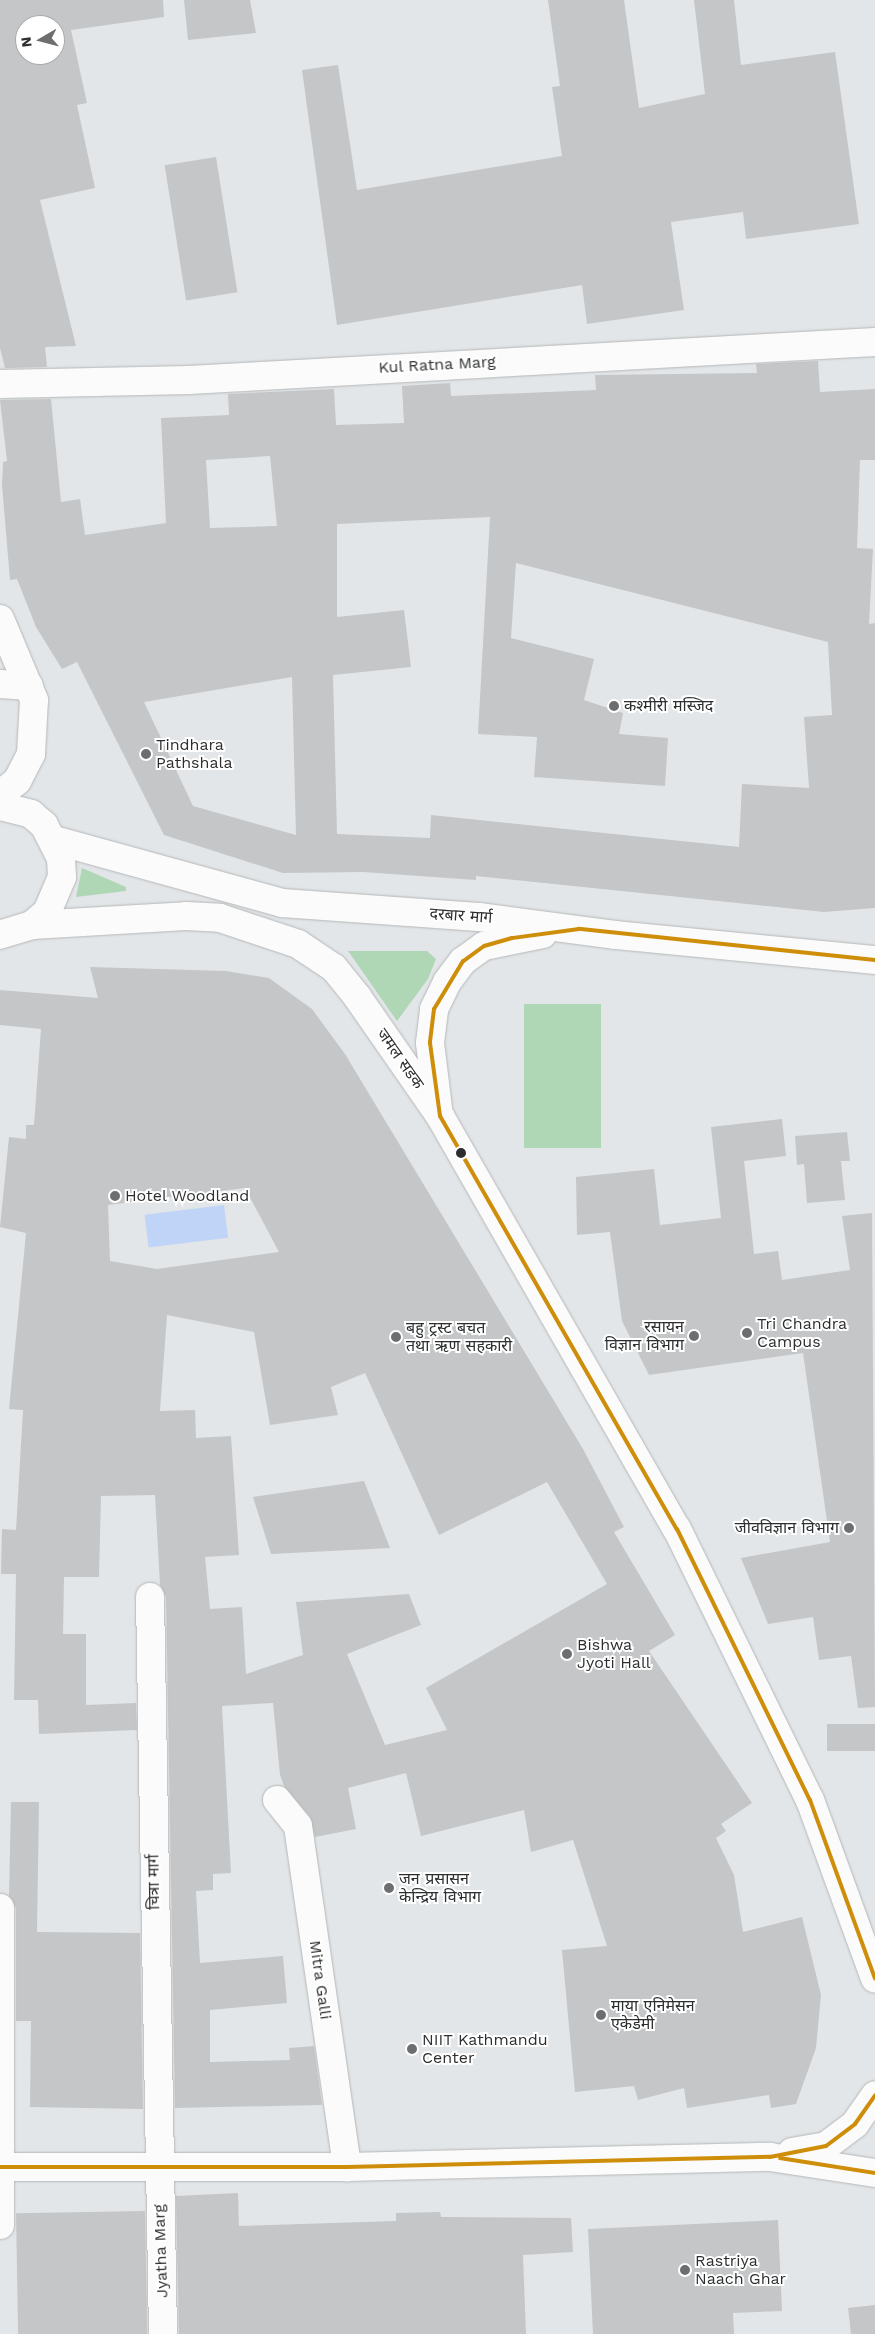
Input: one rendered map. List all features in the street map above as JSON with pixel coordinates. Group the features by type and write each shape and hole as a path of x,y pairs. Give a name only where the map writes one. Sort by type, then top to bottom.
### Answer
{"main road":[{"name":"Kul Ratna Marg","path":"0,384 189,380 875,342"},
{"path":"0,619 31,693 31,754 17,780 0,795"},
{"path":"0,684 31,693"},
{"path":"0,806 31,814 54,840 62,877 57,896 32,925"},
{"name":"दरबार मार्ग","path":"54,840 282,903 579,929 875,960"},
{"name":"जमल सडक","path":"0,935 32,925 186,916 220,918 298,944 334,968 440,1116 677,1528 810,1800 875,1979"},
{"path":"440,1116 430,1043 434,1009 446,982 463,961 484,946 579,929"},
{"name":"चित्रा मार्ग","path":"150,1596 158,2168"},
{"name":"Mitra Galli","path":"277,1800 298,1826 347,2167"},
{"path":"0,1908 2,2167 0,2225"},
{"path":"2,2167 347,2167 770,2156 826,2146 855,2124 875,2095"},
{"path":"770,2156 875,2173"},
{"name":"Jyatha Marg","path":"158,2168 163,2334"}],"green space":[{"path":"82,868 126,887 126,891 76,897"},
{"path":"348,951 427,951 436,959 428,979 397,1021"},
{"path":"524,1004 601,1004 601,1148 524,1148"}],"water":[{"path":"224,1205 228,1238 149,1248 145,1215"}],"building":[{"path":"0,0 163,0 164,17 71,30 87,103 77,105 95,188 40,200 76,346 45,347 47,367 5,368 0,348"},
{"path":"184,0 250,0 256,33 188,40"},
{"path":"548,0 624,0 639,108 705,94 694,0 734,0 741,65 835,52 859,224 746,239 743,212 671,222 684,310 587,324 582,285 337,325 302,70 338,65 357,190 562,156 552,87 560,86"},
{"path":"216,157 237,292 186,300 165,165"},
{"path":"818,361 820,392 875,389 875,460 860,460 857,548 873,549 869,624 875,623 875,908 824,912 476,876 476,880 363,872 283,873 164,835 77,662 62,669 36,627 17,579 10,580 2,485 3,462 7,461 0,400 51,399 61,502 80,499 85,535 166,523 161,418 229,415 228,394 334,389 336,425 404,423 402,386 450,383 451,396 596,390 595,375 757,373 756,364","holes":["270,456 277,526 210,528 206,460","490,517 478,734 537,737 534,777 665,786 668,738 619,734 623,713 584,700 594,659 511,638 516,563 828,642 832,715 804,717 809,788 742,784 739,847 431,815 430,838 337,834 333,675 411,667 404,610 337,617 337,524","292,677 296,835 193,806 144,702"]},
{"path":"90,967 226,971 269,978 312,1009 345,1054 583,1449 624,1527 614,1532 675,1635 649,1651 752,1803 721,1824 726,1831 716,1838 734,1875 743,1932 802,1917 821,1995 816,2048 796,2104 771,2108 769,2095 687,2108 684,2088 638,2100 634,2086 575,2092 562,1950 607,1946 573,1840 531,1852 524,1810 421,1836 406,1773 348,1788 356,1829 315,1837 310,1817 284,1786 280,1775 273,1703 222,1706 231,1873 213,1874 213,1890 196,1891 200,1963 283,1956 287,2003 210,2010 210,2062 290,2060 289,2048 314,2046 322,2105 175,2108 166,1597 160,1585 155,1495 101,1496 99,1577 64,1577 63,1634 86,1634 86,1705 136,1703 137,1730 39,1734 38,1700 14,1700 16,1574 1,1574 2,1529 16,1530 23,1410 9,1409 26,1233 0,1227 9,1137 26,1139 26,1125 34,1125 41,1029 0,1025 0,990 98,998","holes":["245,1188 279,1252 157,1269 110,1261 108,1205","167,1315 254,1332 270,1425 338,1415 331,1387 365,1373 439,1535 547,1482 607,1584 426,1688 447,1730 385,1745 347,1654 421,1625 409,1594 296,1602 303,1655 246,1674 242,1607 210,1609 205,1557 239,1555 231,1436 196,1438 195,1410 160,1411"]},
{"path":"782,1119 786,1156 744,1161 754,1254 778,1251 782,1280 850,1270 842,1216 872,1213 875,1707 858,1708 851,1656 819,1660 813,1617 768,1624 741,1558 830,1542 803,1353 649,1375 622,1321 610,1232 577,1235 576,1177 654,1169 660,1225 721,1218 711,1127"},
{"path":"847,1132 850,1161 841,1161 845,1200 807,1203 804,1164 797,1165 795,1136"},
{"path":"364,1481 390,1548 271,1554 253,1497"},
{"path":"827,1724 875,1724 875,1751 827,1751"},
{"path":"11,1802 39,1802 37,1932 140,1933 143,2109 30,2107 31,2021 16,2021 16,1908 9,1896"},
{"path":"238,2193 239,2226 396,2221 396,2213 440,2212 441,2217 571,2218 573,2252 523,2255 526,2334 179,2334 176,2196"},
{"path":"145,2211 147,2334 18,2334 16,2213"},
{"name":"Rastriya Naach Ghar","path":"778,2220 782,2311 733,2313 734,2334 593,2334 588,2229"},
{"path":"875,2305 875,2334 851,2334 848,2308"}],"transit line":[{"path":"875,960 579,929 512,938 484,946 463,961 434,1009 430,1043 440,1116 677,1529 810,1800 875,1979"},
{"path":"0,2167 347,2167 770,2157 826,2146 855,2124 875,2095"},
{"path":"780,2158 875,2173"}],"place":[{"name":"कश्मीरी मस्जिद","path":"614,706"},
{"name":"Tindhara Pathshala","path":"146,754"},
{"name":"Hotel Woodland","path":"115,1196"},
{"name":"Tri Chandra Campus","path":"747,1333"},
{"name":"रसायन विज्ञान विभाग","path":"694,1336"},
{"name":"बहु ट्रस्ट बचत तथा ऋण सहकारी","path":"396,1337"},
{"name":"जीवविज्ञान विभाग","path":"849,1528"},
{"name":"Bishwa Jyoti Hall","path":"567,1654"},
{"name":"जन प्रसासन केन्द्रिय विभाग","path":"389,1888"},
{"name":"माया एनिमेसन एकेडेमी","path":"601,2015"},
{"name":"NIIT Kathmandu Center","path":"412,2049"},
{"name":"Rastriya Naach Ghar","path":"685,2270"}]}
